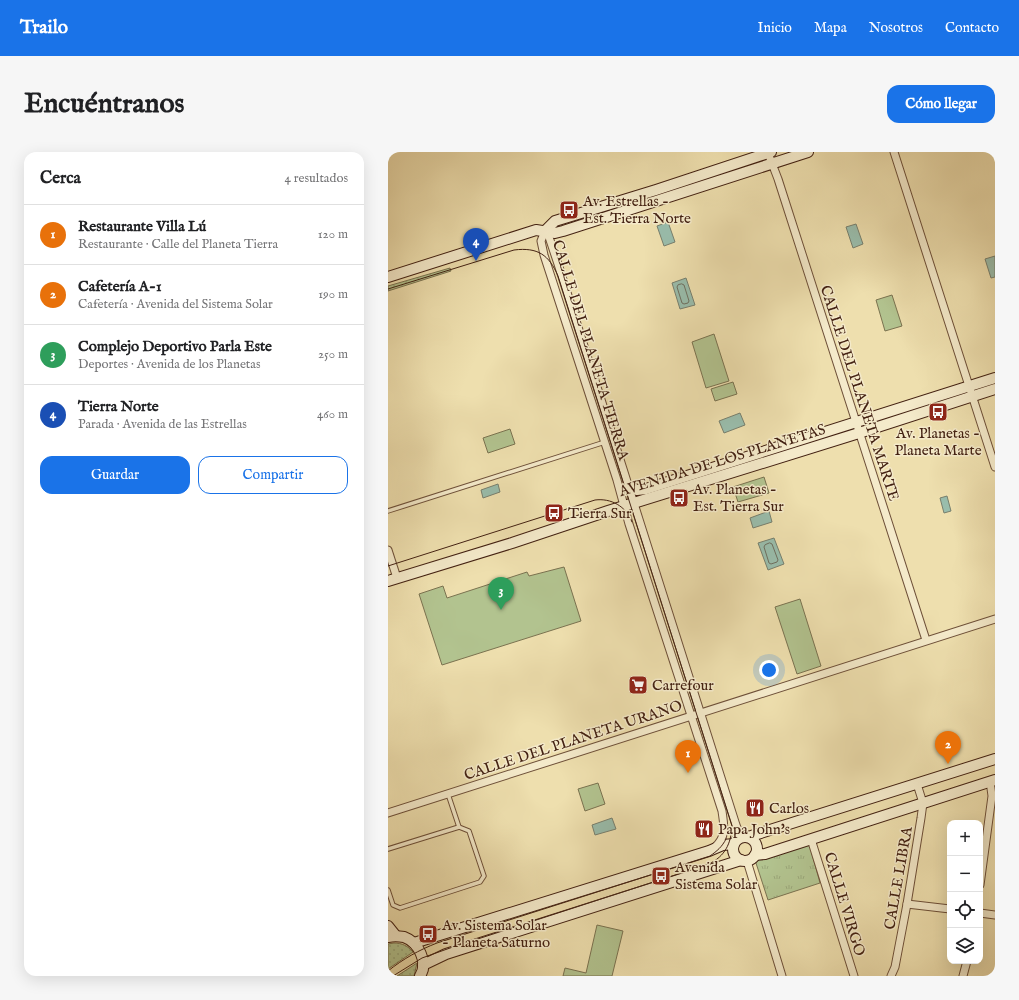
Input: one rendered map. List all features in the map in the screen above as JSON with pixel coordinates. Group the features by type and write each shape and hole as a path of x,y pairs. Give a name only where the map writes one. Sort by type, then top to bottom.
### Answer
{"street":[{"path":"545,231 555,221 663,188 770,152"},
{"name":"CALLE DEL PLANETA MARTE","path":"770,152 772,163 926,640"},
{"path":"388,278 536,230 555,232 563,231 808,152"},
{"path":"894,152 995,467"},
{"name":"CALLE DEL PLANETA TIERRA","path":"545,231 541,241 544,255 605,442 629,505 701,714 741,840"},
{"name":"CALLE DEL PLANETA TIERRA","path":"545,231 549,238 628,487 629,505 691,717 722,811 724,828 722,839 717,845 708,851"},
{"name":"AVENIDA DE LOS PLANETAS","path":"628,487 637,490 646,489 995,378"},
{"name":"AVENIDA DE LOS PLANETAS","path":"393,580 995,389"},
{"path":"388,550 393,580"},
{"name":"CALLE DEL PLANETA URANO","path":"388,813 995,619"},
{"path":"414,943 995,759"},
{"path":"421,973 446,954 992,781 992,796 983,863"},
{"name":"CALLE LIBRA","path":"891,976 895,967 908,904 923,803 917,784"},
{"name":"CALLE VIRGO","path":"811,839 854,976"},
{"path":"741,840 754,841 756,844 757,848 747,858 735,855 733,848 741,840"},
{"path":"747,858 782,976"},
{"path":"908,904 947,909"},
{"path":"983,913 995,915"},
{"path":"388,926 392,936 402,937 414,943 419,951 421,973"},
{"path":"963,976 966,964"}],"lane":[{"path":"388,511 605,442"},
{"path":"448,794 459,827"},
{"path":"388,849 459,827 469,831 484,876 480,882 400,908 393,905 388,890"}],"green space":[{"path":"450,268 451,271 388,291 388,286"},
{"path":"892,295 902,326 885,331 876,300"},
{"path":"714,334 729,381 706,388 692,342"},
{"path":"733,382 737,394 715,401 711,389"},
{"path":"510,429 515,444 488,453 483,438"},
{"path":"764,477 769,493 738,502 733,487"},
{"path":"564,567 581,621 442,665 419,594 443,586 447,598 527,572 529,576"},
{"path":"800,599 821,666 797,674 775,607"},
{"path":"598,783 605,804 585,811 578,789"},
{"path":"809,843 820,883 768,900 755,860"},
{"path":"597,925 623,931 612,976 563,976 565,968 586,973"},
{"path":"394,943 405,945 413,952 388,969 388,944"},
{"path":"417,963 414,976 397,976"}],"water":[{"path":"668,222 675,242 664,246 657,226"},
{"path":"856,224 863,244 853,248 846,227"},
{"path":"995,256 995,277 991,278 985,259"},
{"path":"686,278 695,305 680,309 672,283"},
{"path":"740,413 745,425 724,433 719,421"},
{"path":"498,484 500,492 483,498 481,490"},
{"path":"947,496 951,511 944,513 940,498"},
{"path":"769,511 772,522 753,528 750,518"},
{"path":"774,538 784,564 768,570 758,543"},
{"path":"612,818 616,829 595,835 592,825"}],"tram line":[{"path":"388,289 514,250 522,249 536,251 542,254 555,269 732,826 729,844 726,849 715,861 709,864 450,948 422,958 393,976"},
{"path":"388,566 595,500 607,500 617,504 622,507 632,522"},
{"path":"388,971 411,955 437,943 710,856 719,849 726,839"}],"place":[{"name":"Av. Estrellas - Est. Tierra Norte","path":"569,210"},
{"name":"Tierra Norte","path":"476,261"},
{"name":"Av. Planetas - Planeta Marte","path":"938,412"},
{"name":"Av. Planetas - Est. Tierra Sur","path":"679,498"},
{"name":"Tierra Sur","path":"554,513"},
{"name":"Complejo Deportivo Parla Este","path":"501,610"},
{"name":"Carrefour","path":"638,685"},
{"name":"Cafetería A-1","path":"948,764"},
{"name":"Restaurante Villa Lú","path":"688,773"},
{"name":"Carlos","path":"755,808"},
{"name":"Papa John's","path":"704,829"},
{"name":"Avenida Sistema Solar","path":"661,876"},
{"name":"Av. Sistema Solar - Planeta Saturno","path":"428,934"}]}
